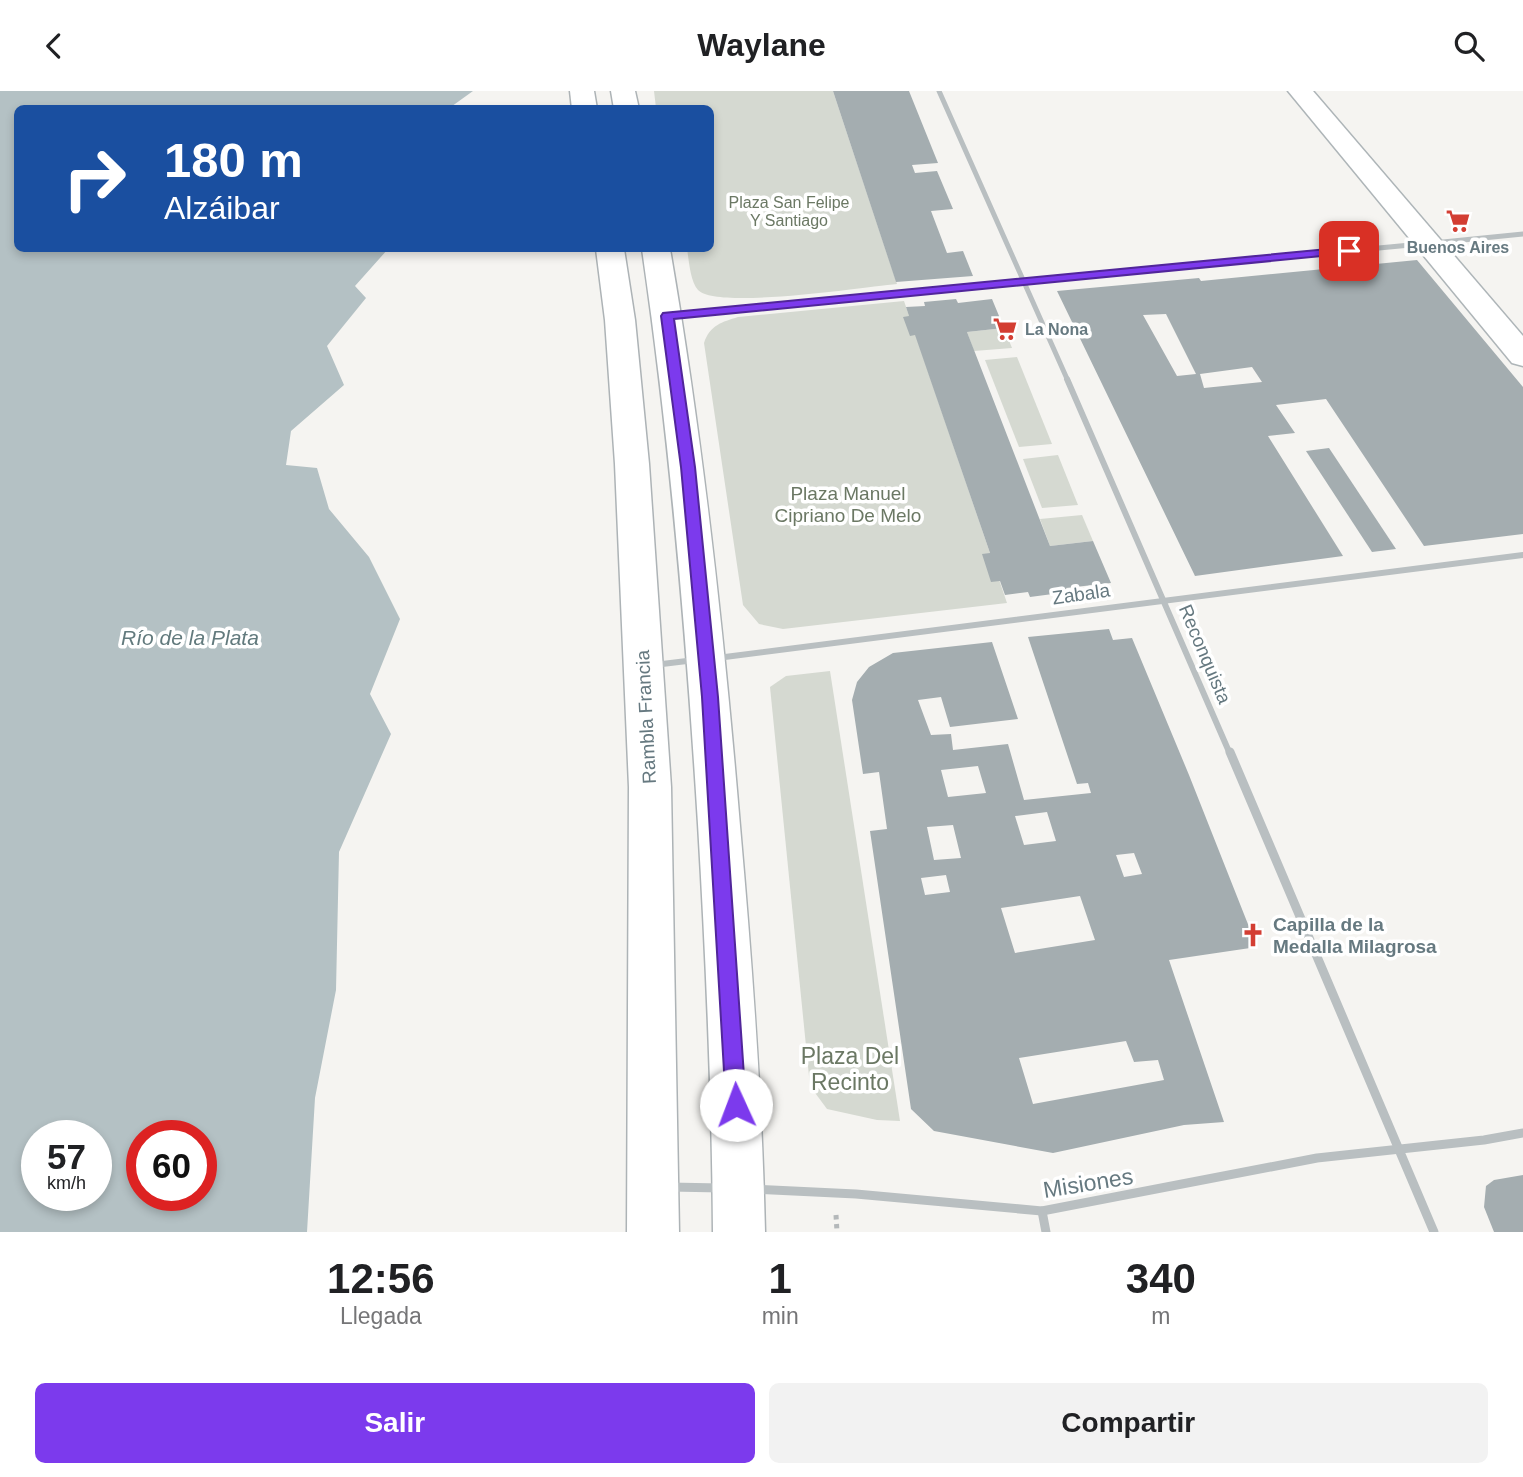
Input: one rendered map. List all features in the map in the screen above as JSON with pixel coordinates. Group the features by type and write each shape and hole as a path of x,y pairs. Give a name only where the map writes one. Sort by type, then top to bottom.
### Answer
{"main road":[{"path":"1300,91 1523,356"},
{"name":"Rambla Francia","path":"610,252 620,320 632,464 650,787 654,1209"},
{"path":"656,252 688,467 706,659 726,921 739,1210"}],"street":[{"name":"Reconquista","path":"939,91 1164,599 1434,1232"},
{"path":"667,316 1523,234"},
{"name":"Zabala","path":"643,666 1523,555"},
{"name":"Misiones","path":"654,1209 739,1210 856,1194 1042,1212 1317,1158 1523,1133"},
{"path":"1042,1212 1046,1232"}],"green space":[{"name":"Plaza San Felipe Y Santiago","path":"654,91 833,91 897,284 761,298 711,296 698,290 688,252 714,252 714,105 656,105"},
{"name":"Plaza Manuel Cipriano De Melo","path":"904,301 1007,603 783,629 759,624 743,605 704,343 717,325 738,317"},
{"path":"1004,328 1012,348 974,351 967,332"},
{"path":"1017,357 1052,444 1019,447 985,360"},
{"path":"1058,455 1078,505 1042,508 1023,459"},
{"path":"1082,515 1093,541 1050,546 1040,519"},
{"name":"Plaza Del Recinto","path":"830,671 900,1121 877,1120 827,1109 810,1086 770,687 786,676"}],"water":[{"name":"Río de la Plata","path":"0,91 473,91 454,105 14,105 14,252 385,252 355,286 366,298 327,346 344,385 291,431 286,465 317,468 329,509 369,557 400,619 370,694 391,734 339,852 336,990 315,1098 307,1232 0,1232"}],"building":[{"path":"833,91 909,91 938,163 912,165 915,173 937,171 953,209 931,211 947,253 963,251 973,276 896,282"},
{"path":"1417,260 1523,387 1523,534 1424,546 1326,399 1276,405 1295,433 1268,436 1343,556 1195,576 1057,291 1199,278 1201,281","holes":["1166,314 1196,374 1177,376 1143,315","1252,367 1262,382 1204,388 1200,374"]},
{"path":"956,299 958,303 992,299 1004,328 967,332 1050,546 1093,541 1111,583 1066,588 1068,592 1030,597 1028,592 1005,595 1000,581 991,582 982,554 990,553 915,335 910,336 903,317 909,316 906,307"},
{"path":"1329,448 1396,549 1372,552 1306,451"},
{"path":"1109,629 1113,640 1132,638 1189,775 1257,947 1169,960 1224,1122 1184,1125 1053,1153 934,1131 911,1109 870,831 887,829 879,772 863,774 852,700 857,682 869,667 893,653 992,642 1018,719 950,727 941,697 918,700 931,735 951,734 953,750 1008,744 1024,800 1091,793 1088,783 1077,784 1028,637","holes":["978,766 986,793 948,797 941,770","1047,812 1056,841 1024,845 1015,816","953,825 961,858 934,860 927,827","1134,853 1142,874 1124,877 1116,855","946,875 950,892 925,895 921,878","1080,896 1095,940 1015,953 1001,908","1126,1041 1134,1062 1158,1060 1164,1080 1033,1104 1019,1058"]},
{"path":"1523,1175 1523,1232 1494,1232 1484,1207 1486,1186 1494,1180"}],"place":[{"name":"Buenos Aires","path":"1458,221"},
{"name":"La Nona","path":"1005,329"},
{"name":"Capilla de la Medalla Milagrosa","path":"1253,935"}],"route":[{"path":"736,1105 710,697 688,467 667,316 1349,251"}]}
